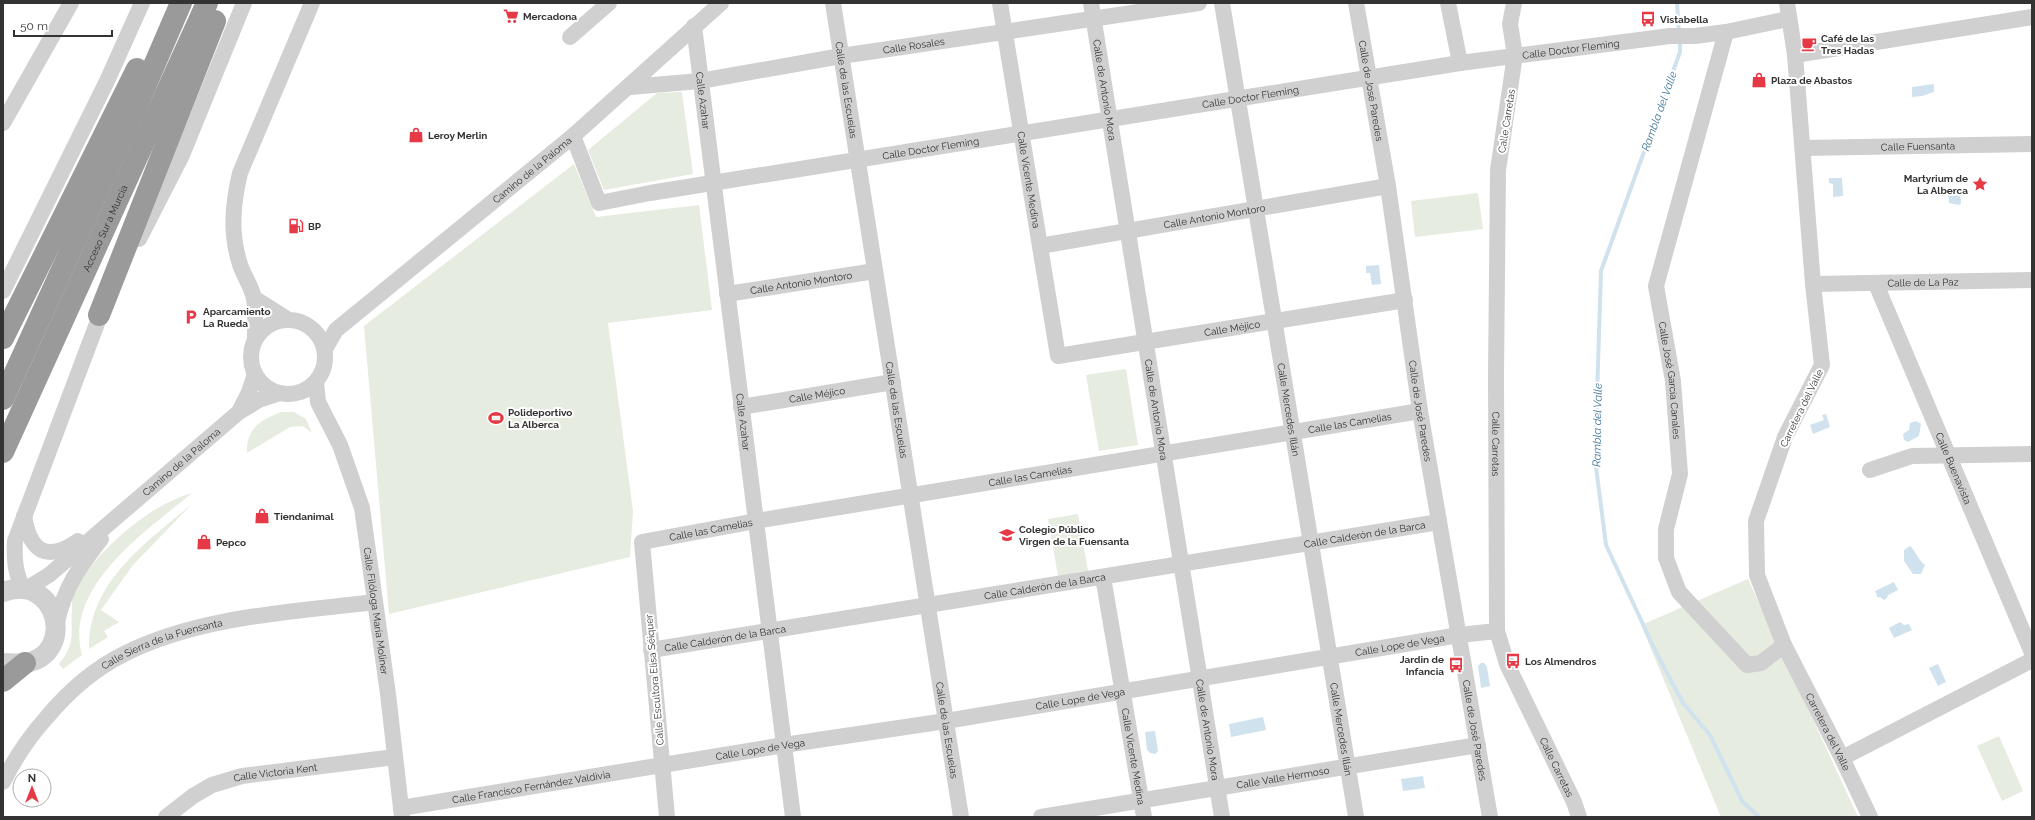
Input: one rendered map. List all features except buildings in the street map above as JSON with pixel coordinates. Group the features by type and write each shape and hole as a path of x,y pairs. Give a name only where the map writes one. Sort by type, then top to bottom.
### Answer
{"highway":[{"path":"3,399 90,210 181,3"},
{"name":"Acceso Sur a Murcia","path":"3,452 207,3"},
{"path":"99,316 222,3"},
{"path":"3,338 148,48 165,39"}],"street":[{"path":"3,123 7,106 71,3"},
{"path":"3,290 107,80 142,3"},
{"path":"24,589 17,577 14,562 15,541 99,316 182,155 244,3"},
{"path":"255,339 254,298 239,262 234,241 233,214 235,196 240,173 312,3"},
{"path":"570,37 610,3"},
{"name":"Camino de la Paloma","path":"326,349 336,330 573,136 630,87 694,26 721,3"},
{"name":"Calle de las Escuelas","path":"833,3 961,817"},
{"name":"Calle Vicente Medina","path":"1000,3 1058,356"},
{"name":"Calle Rosales","path":"630,87 700,81 841,56 1005,32 1093,11 1198,3"},
{"name":"Calle Mercedes Illán","path":"1222,3 1356,817"},
{"name":"Calle de José Paredes","path":"1356,3 1388,186 1420,411 1490,817"},
{"path":"1448,3 1460,63"},
{"name":"Calle Carretas","path":"1514,3 1510,24 1515,55 1498,170 1496,377 1497,631 1507,664 1574,802 1579,817"},
{"name":"Carretera del Valle","path":"1787,3 1788,19 1795,55 1813,284 1822,365 1786,437 1756,521 1758,575 1784,645 1842,758 1870,817"},
{"name":"Calle de Antonio Mora","path":"1093,11 1222,817"},
{"path":"1795,55 2032,17"},
{"name":"Calle Doctor Fleming","path":"573,136 599,203 713,183 1369,79 1460,63 1670,36 1695,36 1726,32 1788,19"},
{"name":"Calle Azahar","path":"694,26 793,817"},
{"name":"Calle José García Canales","path":"1726,32 1656,286 1672,381 1680,474 1666,529 1666,558 1678,592 1747,665 1761,663 1784,645"},
{"name":"Calle Fuensanta","path":"1803,148 2032,144"},
{"name":"Calle Antonio Montoro","path":"1040,246 1388,186"},
{"name":"Calle Antonio Montoro","path":"727,294 875,271"},
{"name":"Calle de La Paz","path":"1813,284 2032,280"},
{"name":"Calle Buenavista","path":"1876,284 2032,653"},
{"path":"254,298 287,319"},
{"name":"Calle Méjico","path":"1058,356 1405,300"},
{"path":"287,319 299,321 311,326 319,334 326,349 326,364 320,378 316,382 309,388 298,393 280,393 273,391 262,384 255,374 251,362 251,350 255,339 263,329 274,322 287,319"},
{"name":"Camino de la Paloma","path":"319,334 336,330"},
{"name":"Camino de la Paloma","path":"239,412 249,392 255,374"},
{"name":"Calle Filóloga María Moliner","path":"316,382 318,402 340,445 362,508 376,602 402,812"},
{"name":"Calle Méjico","path":"741,407 893,382"},
{"name":"Camino de la Paloma","path":"24,589 50,575 122,511 239,412 259,400 280,393"},
{"name":"Calle Filóloga María Moliner","path":"298,393 323,413"},
{"name":"Calle las Camelias","path":"642,542 756,521 1420,411"},
{"path":"1870,470 1912,456 2032,454"},
{"name":"Camino de la Paloma","path":"24,516 27,534 33,545 42,550 51,552 64,550 122,511"},
{"name":"Camino de la Paloma","path":"56,622 62,600 75,573 122,511"},
{"name":"Calle Calderón de la Barca","path":"652,650 1439,522"},
{"name":"Calle Escultora Elisa Séiquer","path":"642,542 667,817"},
{"name":"Calle Vicente Medina","path":"1104,577 1144,817"},
{"path":"3,592 11,589 24,589 41,595 52,607 56,622 55,636 49,649 38,658 9,666"},
{"name":"Calle Sierra de la Fuensanta","path":"3,782 11,766 31,735 63,698 95,672 124,654 170,635 220,622 376,602"},
{"name":"Calle Lope de Vega","path":"662,766 784,745 946,721 1123,692 1200,677 1459,634 1497,631"},
{"path":"1842,758 2032,653"},
{"name":"Calle Valle Hermoso","path":"1041,817 1478,745"},
{"name":"Calle Victoria Kent","path":"166,817 193,796 212,785 242,776 395,757"},
{"name":"Calle Francisco Fernández Valdivia","path":"402,812 662,766"}],"shaded area":[{"path":"682,92 693,174 604,190 588,150 657,93"},
{"name":"Polideportivo La Alberca","path":"574,164 596,217 699,205 712,310 608,323 633,511 630,557 389,614 364,326"},
{"path":"1478,193 1483,229 1415,237 1411,201"},
{"path":"1126,369 1138,445 1099,451 1086,375"},
{"path":"281,412 294,412 306,419 312,433 303,426 290,427 247,453 249,438 256,426 267,418"},
{"path":"192,493 133,542 113,562 97,583 85,606 79,630 82,655 63,669 59,664 65,656 72,637 72,595 79,582 117,538 132,526 161,506"},
{"path":"192,504 133,565 101,610 119,622 104,631 108,637 89,649 91,625 98,604 109,584 139,549"},
{"path":"1078,514 1088,571 1058,576 1048,519"},
{"path":"1748,579 1858,817 1721,817 1641,625"},
{"path":"1999,736 2023,791 2002,801 1977,746"}],"water":[{"path":"1934,84 1934,92 1922,96 1912,97 1912,87"},
{"path":"1829,178 1842,178 1843,196 1833,197 1833,184 1829,183"},
{"path":"1951,188 1960,189 1961,203 1959,205 1949,203 1948,190"},
{"path":"1379,265 1381,284 1372,285 1370,273 1366,273 1366,266"},
{"path":"1826,414 1830,427 1813,434 1810,425 1824,420 1822,415"},
{"path":"1916,421 1921,424 1919,436 1908,442 1904,440 1903,434 1909,430 1910,423"},
{"path":"1910,546 1925,565 1921,574 1913,574 1904,561 1904,550"},
{"path":"1894,582 1898,590 1888,595 1884,600 1880,597 1878,598 1875,591"},
{"path":"1900,622 1904,625 1909,624 1912,630 1894,638 1889,628"},
{"path":"1481,663 1484,663 1487,667 1490,686 1481,688 1478,666"},
{"path":"1938,664 1946,682 1938,686 1929,668"},
{"path":"1263,717 1266,730 1231,737 1229,724"},
{"path":"1155,731 1158,751 1155,754 1150,753 1147,750 1145,732"},
{"path":"1423,776 1425,788 1403,791 1401,779"}],"waterway":[{"name":"Rambla del Valle","path":"1677,3 1679,34"},
{"name":"Rambla del Valle","path":"1680,40 1680,52 1601,271 1595,459 1606,545 1655,650 1683,703 1710,735 1742,801 1759,817"}],"place":[{"name":"Mercadona","path":"511,16"},
{"name":"Vistabella","path":"1648,19"},
{"name":"Café de las Tres Hadas","path":"1809,44"},
{"name":"Plaza de Abastos","path":"1759,80"},
{"name":"Leroy Merlin","path":"416,135"},
{"name":"Martyrium de La Alberca","path":"1980,184"},
{"name":"BP","path":"296,226"},
{"name":"Aparcamiento La Rueda","path":"191,317"},
{"name":"Polideportivo La Alberca","path":"496,418"},
{"name":"Tiendanimal","path":"262,516"},
{"name":"Colegio Público Virgen de la Fuensanta","path":"1007,535"},
{"name":"Pepco","path":"204,542"},
{"name":"Los Almendros","path":"1513,661"},
{"name":"Jardin de Infancia","path":"1456,665"}]}
